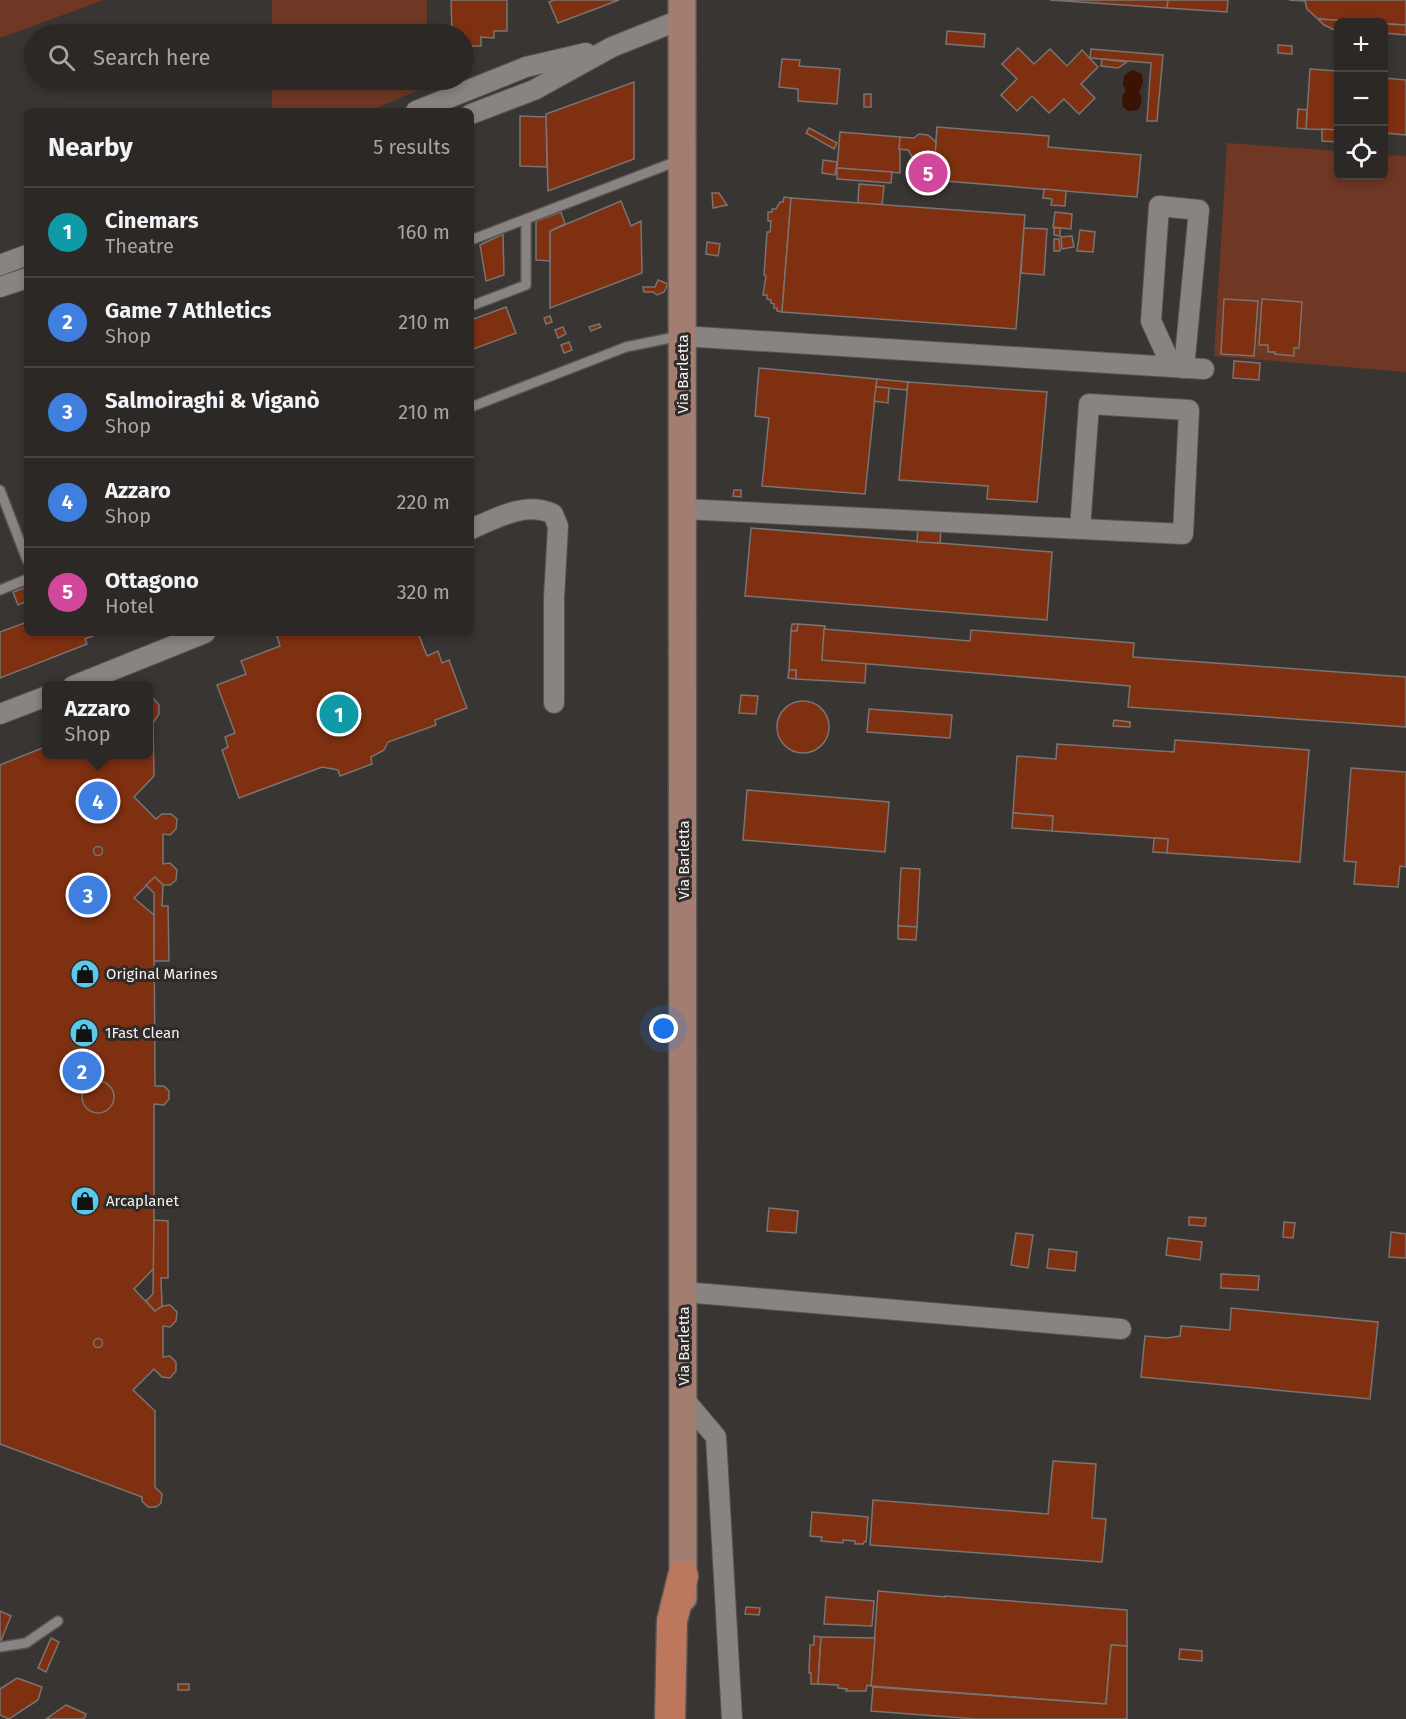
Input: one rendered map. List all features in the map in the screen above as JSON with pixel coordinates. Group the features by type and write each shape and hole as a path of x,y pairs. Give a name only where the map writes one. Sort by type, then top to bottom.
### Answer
{"main road":[{"name":"Via Barletta","path":"682,9 684,1719"},
{"path":"670,1719 672,1621 683,1576"}],"street":[{"path":"474,113 534,90 682,9"},
{"path":"474,88 526,67 612,47"},
{"path":"424,108 468,90"},
{"path":"1158,206 1198,210 1178,367 1151,321 1158,206"},
{"path":"0,265 24,256"},
{"path":"0,287 24,279"},
{"path":"682,336 1204,369"},
{"path":"683,509 1080,529 1183,534 1189,411 1089,404 1080,529"},
{"path":"474,528 519,510 543,509 553,514 558,526 554,598 554,703"},
{"path":"85,681 198,636"},
{"path":"0,714 42,698"},
{"path":"684,1292 1121,1329"},
{"path":"684,1399 716,1437 732,1719"}],"lane":[{"path":"474,239 682,160"},
{"path":"474,305 526,285 526,219"},
{"path":"474,406 626,347 682,336"},
{"path":"0,490 24,552"},
{"path":"0,590 24,580"},
{"path":"0,1647 26,1643 58,1621"}],"shaded area":[{"path":"0,0 104,0 38,24 24,24 24,29 0,38"},
{"path":"272,0 427,0 427,24 272,24"},
{"path":"1132,70 1142,74 1143,83 1139,92 1142,101 1138,110 1128,111 1123,107 1122,97 1126,90 1123,85 1124,76"},
{"path":"272,90 419,90 376,108 272,108"},
{"path":"1227,143 1334,151 1334,180 1388,180 1388,155 1406,156 1406,372 1214,356"}],"building":[{"path":"451,0 507,0 507,31 494,31 494,38 481,37 481,46 474,46 474,24 452,24"},
{"path":"554,0 619,0 558,23 549,2"},
{"path":"1050,0 1168,0 1167,8"},
{"path":"1168,0 1228,0 1227,12 1167,8"},
{"path":"1289,0 1406,0 1406,25 1388,24 1388,18 1318,19 1307,9 1305,1"},
{"path":"1318,19 1334,20 1334,29"},
{"path":"1388,24 1406,25 1406,35 1388,33"},
{"path":"947,31 985,34 984,47 946,44"},
{"path":"1278,45 1292,46 1292,54 1278,53"},
{"path":"1018,48 1034,64 1050,49 1067,66 1082,50 1098,67 1081,84 1095,98 1079,114 1064,99 1049,113 1032,96 1017,111 1001,95 1017,79 1002,64"},
{"path":"1091,49 1163,55 1157,121 1147,121 1151,63 1090,58"},
{"path":"782,59 800,60 799,66 840,69 837,104 798,101 798,89 779,87"},
{"path":"1102,59 1127,62 1118,68 1101,66"},
{"path":"1310,69 1334,71 1334,130 1306,129"},
{"path":"1388,78 1406,80 1406,135 1388,133"},
{"path":"634,82 634,159 548,191 546,114"},
{"path":"864,94 871,94 871,107 864,107"},
{"path":"1298,109 1307,110 1306,129 1297,128"},
{"path":"520,116 546,117 547,167 520,166"},
{"path":"937,127 1049,136 1048,147 1141,155 1137,197 933,180"},
{"path":"809,128 837,143 834,149 806,133"},
{"path":"1322,129 1334,130 1334,142 1322,141"},
{"path":"840,132 900,137 900,173 837,168"},
{"path":"919,134 928,135 936,142 935,156 925,162 915,161 908,150 899,149 900,137 914,138"},
{"path":"823,160 837,162 835,175 822,173"},
{"path":"837,168 892,172 891,183 837,179"},
{"path":"859,184 884,186 882,205 858,203"},
{"path":"1044,189 1066,191 1065,206 1051,205 1052,199 1043,198"},
{"path":"712,193 719,193 727,205 713,208"},
{"path":"784,197 791,198 782,312 774,308 771,300 767,299 767,295 763,295 767,232 770,232 771,221 768,221 768,212 776,209 780,202 783,202"},
{"path":"791,198 1025,215 1016,329 782,312"},
{"path":"621,201 631,226 641,221 642,273 550,308 550,231"},
{"path":"561,212 565,224 550,231 550,261 536,260 536,221"},
{"path":"1055,212 1072,214 1071,229 1053,227"},
{"path":"1024,228 1047,229 1044,275 1021,273"},
{"path":"1054,228 1060,228 1060,236 1054,235"},
{"path":"1080,230 1095,232 1093,252 1077,251"},
{"path":"503,234 504,275 486,281 480,245"},
{"path":"1072,236 1074,247 1062,249 1061,237"},
{"path":"1054,239 1059,239 1060,251 1054,251"},
{"path":"707,242 720,244 718,256 706,254"},
{"path":"658,280 668,284 664,292 657,295 653,292 644,292 643,287 655,287"},
{"path":"1224,299 1258,301 1254,356 1221,354"},
{"path":"1262,299 1302,302 1299,348 1294,348 1294,356 1268,352 1268,345 1259,345"},
{"path":"506,307 516,333 474,349 474,319"},
{"path":"550,316 552,322 546,324 544,318"},
{"path":"599,324 601,327 591,331 589,327"},
{"path":"563,327 566,334 558,338 555,330"},
{"path":"569,342 572,350 564,353 561,345"},
{"path":"1234,361 1260,363 1259,380 1233,378"},
{"path":"759,368 877,379 865,494 762,486 769,418 755,416"},
{"path":"877,379 908,382 907,390 876,387"},
{"path":"908,382 1047,392 1037,502 987,499 988,486 899,480"},
{"path":"876,387 889,388 888,403 874,401"},
{"path":"734,490 741,490 741,497 733,496"},
{"path":"751,528 1052,552 1047,620 745,596"},
{"path":"918,528 941,530 940,543 917,542"},
{"path":"24,588 24,602 18,605 13,592"},
{"path":"24,623 24,636 93,636 85,639 87,644 0,678 0,632"},
{"path":"792,624 798,624 797,631 791,631"},
{"path":"798,624 825,626 822,660 866,663 865,683 796,679 796,670 789,670 791,631 797,631"},
{"path":"824,629 970,641 971,630 1134,643 1133,657 1406,677 1406,727 1128,707 1130,686 822,660"},
{"path":"277,636 419,636 427,656 438,651 442,663 449,660 467,708 435,720 436,725 388,742 384,750 371,757 372,764 340,776 338,770 322,767 239,798 222,750 228,747 225,737 235,733 217,685 246,674 241,661 280,646"},
{"path":"789,670 796,670 796,679 788,678"},
{"path":"741,695 758,696 756,714 739,713"},
{"path":"153,699 159,705 159,714 153,723"},
{"path":"803,701 813,703 821,709 827,717 829,727 827,737 821,745 813,751 803,753 793,751 785,745 779,737 777,727 779,717 785,709 793,703"},
{"path":"869,709 952,715 950,738 867,732"},
{"path":"1114,720 1130,722 1130,727 1113,726"},
{"path":"153,723 154,776 134,797 156,819 162,814 171,814 177,819 176,829 170,835 163,834 163,864 170,863 177,870 176,880 170,885 163,885 155,877 134,898 154,915 155,1086 164,1086 169,1091 169,1099 164,1105 154,1104 154,1268 134,1289 155,1311 162,1306 170,1305 177,1312 176,1321 170,1327 163,1326 163,1357 170,1356 176,1362 176,1371 170,1378 162,1377 154,1369 133,1390 155,1411 155,1487 162,1494 161,1503 156,1507 148,1507 142,1501 142,1497 0,1444 0,765 42,748 42,759 153,759"},
{"path":"1175,740 1309,750 1300,862 1167,853 1168,839 1052,831 1053,816 1013,813 1017,756 1056,759 1057,744 1174,752"},
{"path":"1351,768 1406,772 1406,867 1400,866 1398,887 1354,884 1356,862 1344,861"},
{"path":"747,790 889,802 885,852 743,840"},
{"path":"1013,813 1053,816 1052,831 1012,828"},
{"path":"1154,838 1168,839 1167,853 1153,852"},
{"path":"98,846 103,851 98,856 93,851"},
{"path":"901,868 920,869 917,927 898,926"},
{"path":"155,877 163,885 162,906 168,906 169,961 154,961 154,893 146,885"},
{"path":"898,926 917,927 916,940 898,939"},
{"path":"98,1081 109,1086 114,1097 109,1108 98,1113 87,1108 82,1097 87,1086"},
{"path":"769,1208 798,1211 796,1233 767,1231"},
{"path":"1189,1217 1206,1218 1205,1226 1189,1225"},
{"path":"154,1220 168,1221 168,1278 161,1278 162,1306 155,1311 146,1301 153,1294"},
{"path":"1284,1222 1295,1223 1293,1238 1283,1237"},
{"path":"1391,1232 1406,1234 1406,1258 1389,1257"},
{"path":"1016,1233 1033,1235 1028,1268 1011,1265"},
{"path":"1168,1238 1202,1242 1200,1260 1166,1255"},
{"path":"1049,1249 1077,1252 1075,1271 1047,1268"},
{"path":"1221,1274 1259,1276 1258,1290 1221,1288"},
{"path":"1231,1308 1378,1322 1370,1399 1141,1377 1145,1336 1167,1338 1180,1336 1181,1326 1230,1330"},
{"path":"98,1338 103,1343 98,1348 93,1343"},
{"path":"1053,1461 1096,1464 1092,1518 1106,1519 1102,1562 870,1545 873,1500 1048,1514"},
{"path":"812,1512 868,1517 866,1542 855,1544 855,1541 843,1540 843,1543 821,1541 822,1537 810,1536"},
{"path":"878,1591 1127,1610 1127,1646 1111,1645 1106,1704 871,1686"},
{"path":"826,1597 874,1601 872,1626 824,1624"},
{"path":"746,1607 760,1608 759,1615 745,1614"},
{"path":"0,1611 11,1616 0,1643"},
{"path":"814,1636 821,1637 818,1684 811,1684 811,1673 809,1673 810,1645 814,1645"},
{"path":"821,1637 875,1638 871,1686 867,1685 866,1691 846,1691 847,1689 838,1688 838,1685 818,1684"},
{"path":"51,1638 59,1642 46,1672 38,1668"},
{"path":"1111,1645 1127,1646 1127,1719 976,1719 871,1711 873,1687 1106,1704"},
{"path":"1180,1649 1202,1651 1202,1661 1179,1659"},
{"path":"17,1678 42,1687 38,1700 9,1719 0,1715 0,1689"},
{"path":"178,1684 189,1684 189,1690 178,1690"},
{"path":"66,1705 86,1714 84,1719 46,1719"}],"place":[{"name":"Ottagono","path":"928,173"},
{"name":"Cinemars","path":"339,714"},
{"name":"Azzaro","path":"98,801"},
{"name":"Salmoiraghi & Viganò","path":"88,895"},
{"name":"Original Marines","path":"85,974"},
{"name":"1Fast Clean","path":"84,1033"},
{"name":"Game 7 Athletics","path":"82,1071"},
{"name":"Arcaplanet","path":"85,1201"}]}
